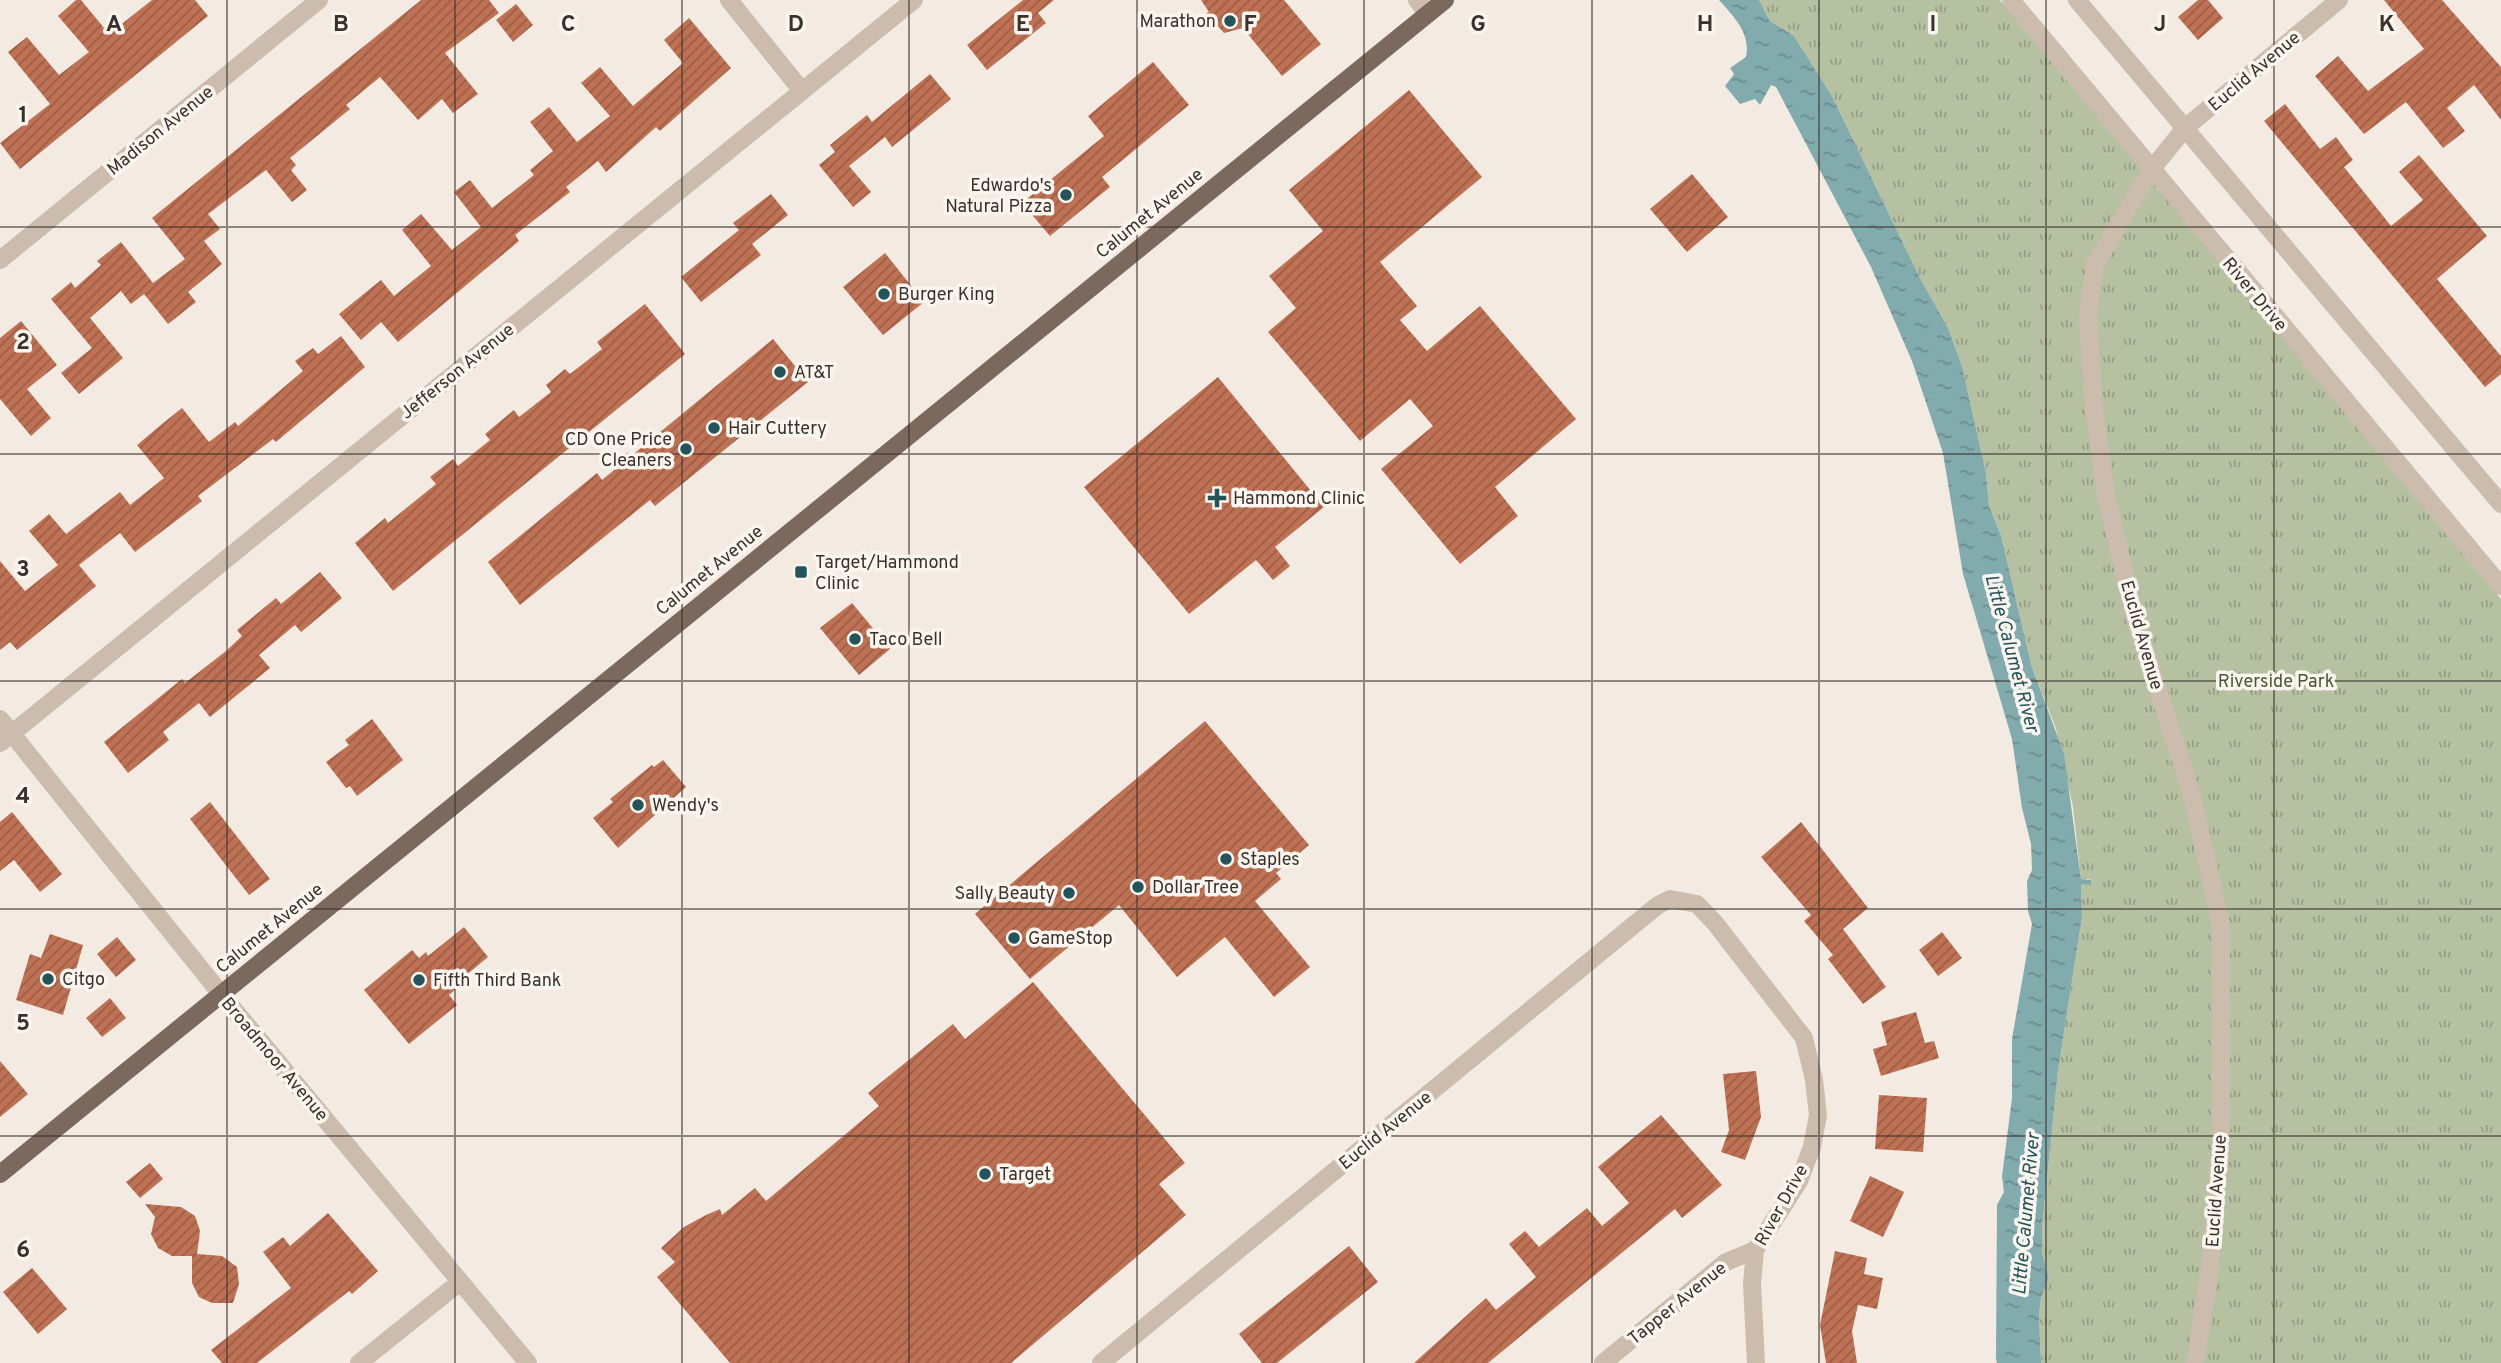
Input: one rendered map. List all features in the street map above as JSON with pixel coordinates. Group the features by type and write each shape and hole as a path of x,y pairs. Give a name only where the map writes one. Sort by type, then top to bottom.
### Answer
{"main road":[{"name":"Calumet Avenue","path":"0,1174 1423,7 1445,0"}],"street":[{"name":"Madison Avenue","path":"0,260 319,0"},
{"path":"729,0 802,91"},
{"name":"Jefferson Avenue","path":"6,738 914,0"},
{"name":"River Drive","path":"2011,0 2501,586"},
{"path":"2077,0 2501,504"},
{"name":"Euclid Avenue","path":"2195,1363 2210,1269 2221,1137 2221,924 2192,794 2135,618 2106,495 2093,400 2088,314 2095,264 2151,170 2185,128 2339,0"},
{"name":"Broadmoor Avenue","path":"0,719 6,738 528,1363"},
{"name":"River Drive","path":"1670,899 1697,904 1715,923 1804,1038 1814,1080 1818,1115 1812,1147 1799,1181 1755,1250 1752,1284 1756,1363"},
{"name":"Euclid Avenue","path":"1101,1363 1658,905 1670,899"},
{"name":"Tapper Avenue","path":"1603,1363 1727,1262 1755,1250"},
{"path":"359,1363 460,1282"}],"green space":[{"name":"Riverside Park","path":"1759,0 2000,0 2501,599 2501,1363 2041,1363 2039,1315 2041,1298 2049,1278 2042,1253 2042,1228 2058,1071 2082,917 2081,884 2091,879 2081,879 2073,807 2056,729 2031,664 2001,535 1989,506 1986,473 1962,366 1948,328 1920,278 1832,96 1794,36 1770,21"}],"water":[{"name":"Little Calumet River","path":"1719,0 1759,0 1770,21 1794,36 1832,96 1920,278 1948,328 1962,366 1986,473 1989,506 2001,535 2031,664 2064,754 2081,879 2091,880 2091,885 2081,884 2082,917 2058,1071 2042,1228 2042,1253 2049,1278 2041,1298 2039,1315 2041,1363 1997,1363 1996,1359 1997,1205 2004,1192 2002,1176 2012,1098 2012,1039 2032,924 2028,911 2027,881 2032,870 2031,844 2022,808 2012,739 1963,574 1943,453 1912,361 1871,267 1776,87 1771,85 1760,105 1755,99 1740,104 1725,86 1734,74 1730,68 1746,57 1747,48 1740,26"}],"building":[{"path":"76,0 81,0 109,34 152,0 195,0 208,16 20,169 0,143 50,104 8,52 27,37 59,75 89,52 58,16"},
{"path":"421,0 489,0 499,13 445,53 478,94 453,113 442,99 418,120 380,77 346,105 350,109 290,158 296,165 291,170 307,190 292,202 266,170 208,214 220,229 204,241 222,264 188,292 196,302 168,324 144,294 131,304 121,291 90,318 123,358 79,394 61,373 92,348 51,299 71,282 75,288 101,265 97,261 121,242 153,283 185,259 152,218"},
{"path":"1023,0 1054,0 1038,13 1046,23 987,70 967,45"},
{"path":"1201,0 1284,0 1321,44 1282,76 1243,28 1224,33 1206,13 1209,12"},
{"path":"2198,0 2208,0 2223,18 2198,40 2178,17"},
{"path":"2384,0 2442,0 2501,67 2501,120 2474,85 2447,108 2465,131 2443,148 2406,102 2364,134 2315,76 2338,56 2368,91 2424,49"},
{"path":"516,4 533,25 513,42 496,20"},
{"path":"689,18 731,68 660,131 656,127 606,172 598,161 566,187 570,192 515,235 519,241 398,342 381,322 361,340 339,314 381,280 394,296 431,266 402,230 421,214 452,250 481,227 454,192 470,180 492,208 534,175 530,170 553,151 530,122 549,107 577,142 610,116 581,83 600,67 633,106 683,63 664,40"},
{"path":"1153,62 1189,105 1102,177 1110,187 1050,236 1022,203 1104,136 1088,116"},
{"path":"930,74 951,99 892,147 885,137 849,166 871,192 853,207 819,165 835,152 830,145 867,115 872,122"},
{"path":"1409,90 1482,177 1380,262 1417,306 1400,320 1427,351 1480,306 1576,419 1495,487 1518,516 1460,564 1381,469 1433,426 1410,399 1360,441 1268,332 1296,308 1269,276 1323,231 1289,190"},
{"path":"2285,104 2320,149 2336,137 2353,160 2344,167 2391,226 2423,200 2399,172 2419,155 2487,236 2437,279 2501,356 2501,374 2485,387 2264,121"},
{"path":"1692,174 1728,217 1687,252 1650,209"},
{"path":"771,194 788,215 752,244 761,255 701,302 681,277 739,230 733,223"},
{"name":"Burger King","path":"885,253 924,302 883,335 843,287"},
{"path":"645,304 685,354 393,591 355,543 385,518 388,523 436,484 430,477 453,459 458,466 490,440 485,434 514,410 519,417 551,392 546,385 565,369 570,374 602,349 597,342"},
{"path":"21,321 57,365 27,389 51,418 31,436 0,399 0,338"},
{"path":"341,336 365,367 276,442 273,439 198,496 202,501 135,552 120,533 79,565 96,586 17,650 10,642 0,650 0,561 25,591 58,565 29,531 49,514 66,534 120,492 130,505 164,478 137,445 162,424 182,408 209,442 235,422 238,426 303,371 295,361 313,348 318,354"},
{"path":"773,339 808,382 655,506 650,500 520,605 488,562 597,473 602,480"},
{"path":"1218,377 1324,507 1275,547 1290,566 1273,580 1256,560 1189,614 1084,487"},
{"path":"320,572 342,598 301,632 295,625 259,655 270,668 210,717 199,703 163,732 169,740 128,773 104,742 182,679 185,683 226,651 242,636 237,630 276,598 281,604"},
{"name":"Taco Bell","path":"852,603 890,649 859,675 820,628"},
{"path":"372,719 403,760 357,796 350,786 346,788 326,762 349,745 345,740"},
{"path":"1205,721 1309,845 1276,873 1281,879 1255,901 1310,967 1274,997 1225,937 1177,977 1119,905 1030,979 975,914"},
{"name":"Wendy's","path":"663,760 686,787 618,848 593,818 613,802 610,799 652,765 654,767"},
{"path":"210,802 270,879 249,895 190,819"},
{"path":"12,812 62,874 40,892 14,860 0,871 0,822"},
{"path":"1801,822 1868,908 1843,929 1886,987 1863,1004 1828,959 1833,955 1804,921 1811,915 1761,857"},
{"name":"Fifth Third Bank","path":"464,927 488,957 453,986 456,989 449,995 457,1005 409,1044 364,990 412,950 419,958 426,952 428,956"},
{"path":"1942,932 1962,958 1938,976 1919,950"},
{"name":"Citgo","path":"50,934 83,945 63,1015 16,1000 30,954 41,958"},
{"path":"117,937 136,960 116,977 97,954"},
{"name":"Target","path":"1033,982 1185,1163 1159,1184 1186,1215 1011,1363 730,1363 657,1277 675,1262 661,1248 684,1227 720,1209 722,1215 755,1188 766,1201 879,1106 868,1093 953,1024 965,1039"},
{"path":"110,998 126,1018 102,1037 86,1018"},
{"path":"1916,1012 1925,1043 1934,1041 1939,1058 1881,1076 1873,1049 1887,1045 1881,1022"},
{"path":"0,1061 28,1094 0,1117"},
{"path":"1756,1071 1761,1117 1745,1160 1721,1152 1729,1130 1723,1074"},
{"path":"1879,1095 1927,1098 1923,1152 1875,1149"},
{"path":"1661,1115 1722,1185 1682,1218 1675,1209 1488,1363 1414,1363 1486,1298 1496,1310 1536,1277 1509,1244 1525,1231 1539,1247 1587,1208 1602,1226 1629,1203 1598,1167"},
{"path":"150,1163 163,1179 140,1198 126,1182"},
{"path":"1870,1176 1904,1192 1883,1237 1850,1221"},
{"path":"145,1204 181,1207 195,1216 200,1231 197,1254 222,1256 237,1267 239,1284 233,1303 212,1303 199,1297 192,1283 192,1256 172,1256 158,1248 151,1234 155,1217"},
{"path":"328,1213 378,1271 352,1294 349,1291 257,1363 222,1363 211,1350 291,1288 263,1252 283,1237 290,1246"},
{"path":"1349,1246 1378,1282 1277,1363 1262,1363 1239,1334"},
{"path":"1835,1251 1867,1258 1864,1274 1883,1278 1877,1309 1858,1305 1852,1331 1857,1363 1826,1363 1820,1325"},
{"path":"32,1268 67,1309 38,1334 3,1292"}],"place":[{"name":"Marathon","path":"1230,21"},
{"name":"Edwardo's Natural Pizza","path":"1066,195"},
{"name":"Burger King","path":"884,294"},
{"name":"AT&T","path":"780,372"},
{"name":"Hair Cuttery","path":"714,428"},
{"name":"CD One Price Cleaners","path":"686,449"},
{"name":"Hammond Clinic","path":"1217,498"},
{"name":"Target/Hammond Clinic","path":"801,572"},
{"name":"Taco Bell","path":"855,639"},
{"name":"Wendy's","path":"638,805"},
{"name":"Staples","path":"1226,859"},
{"name":"Dollar Tree","path":"1138,887"},
{"name":"Sally Beauty","path":"1069,893"},
{"name":"GameStop","path":"1014,938"},
{"name":"Citgo","path":"48,979"},
{"name":"Fifth Third Bank","path":"419,980"},
{"name":"Target","path":"985,1174"}]}
